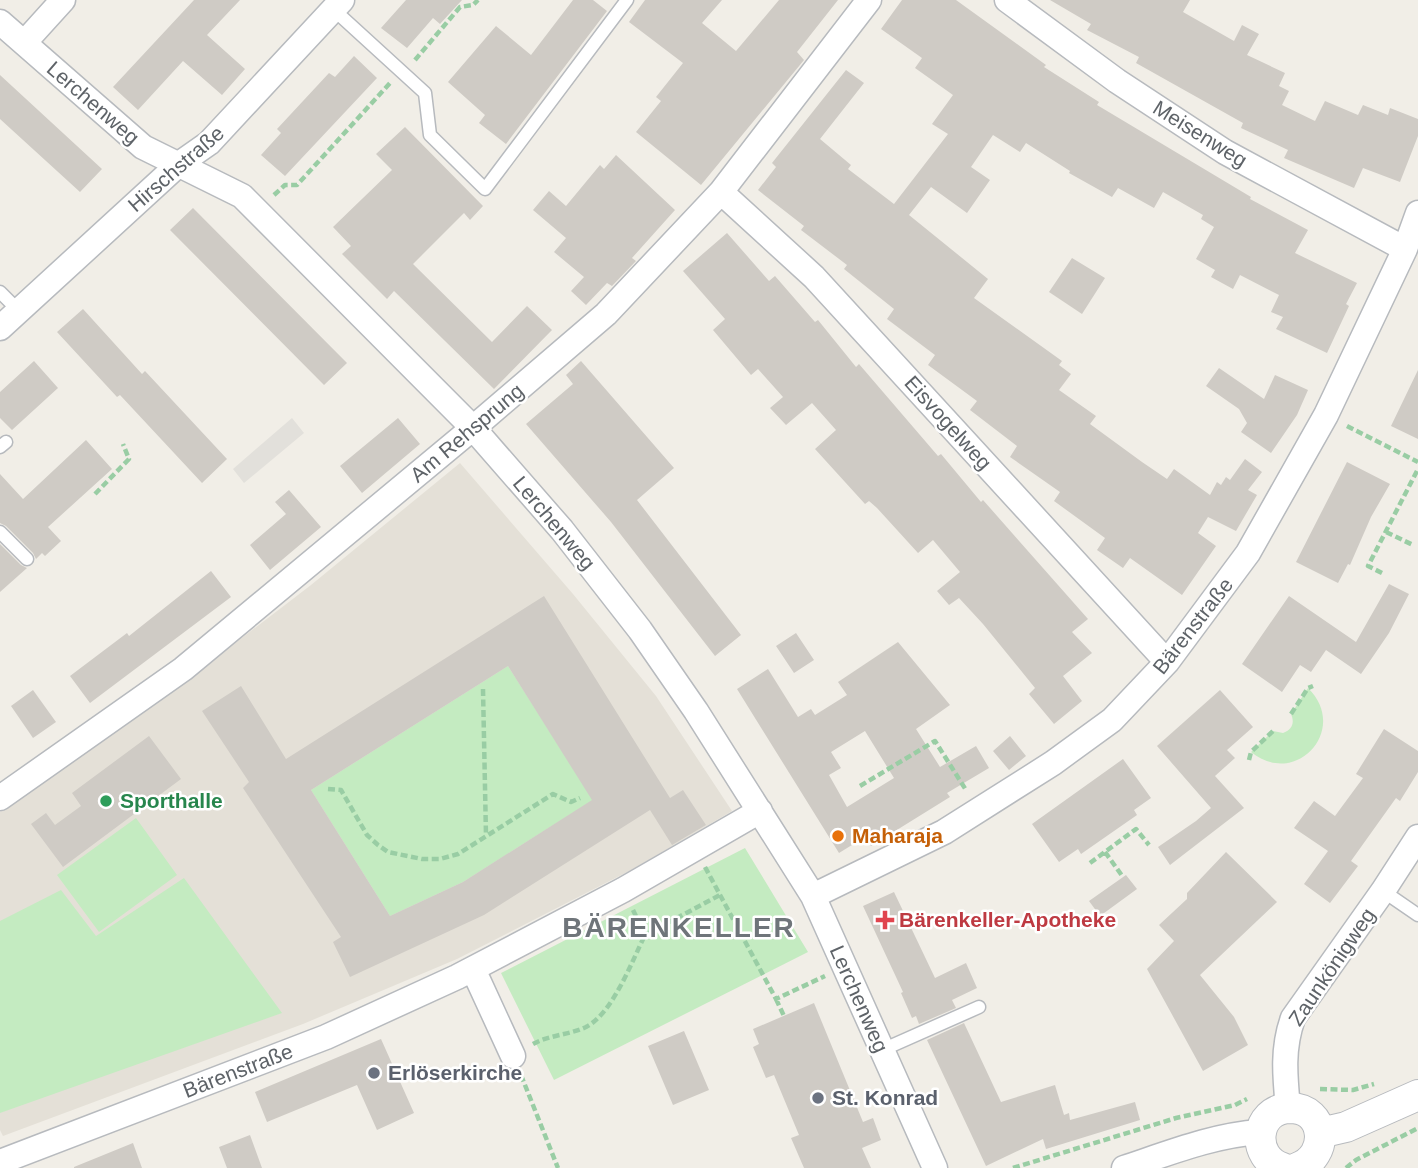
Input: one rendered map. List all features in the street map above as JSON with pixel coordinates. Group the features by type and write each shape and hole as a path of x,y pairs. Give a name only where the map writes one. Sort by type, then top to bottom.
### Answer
{"street":[{"path":"8,33 63,0"},
{"name":"Am Rehsprung","path":"0,798 183,669 606,314 721,192 869,0"},
{"name":"Meisenweg","path":"1007,0 1117,81 1225,152 1405,249"},
{"name":"Hirschstraße","path":"0,328 178,164 209,143 337,5"},
{"name":"Lerchenweg","path":"8,33 143,147 242,196 473,428 562,530 640,630 813,896 935,1168"},
{"name":"Eisvogelweg","path":"721,192 814,277 1167,662"},
{"name":"Bärenstraße","path":"813,896 944,832 980,811 1112,720 1167,662 1248,553 1326,415 1405,249 1418,213"},
{"name":"Bärenstraße","path":"0,1162 326,1037 473,969 623,890 760,811"},
{"name":"Zaunkönigweg","path":"1287,1098 1284,1053 1286,1036 1293,1018 1418,837"},
{"path":"473,969 513,1056"},
{"path":"1320,1133 1346,1127 1418,1095"},
{"path":"1287,1098 1312,1117 1320,1133 1318,1150 1313,1159 1282,1167 1262,1151 1260,1132 1271,1114 1287,1098"},
{"path":"1124,1168 1193,1145 1239,1133 1260,1132"}],"lane":[{"path":"337,5 425,93 430,135 485,189 627,0"},
{"path":"0,292 19,311"},
{"path":"0,531 27,559"},
{"path":"1383,891 1418,915"},
{"path":"882,1050 979,1007"}],"path":[{"path":"258,212 285,185 297,185 394,79 404,74 460,7 473,5 478,0"},
{"path":"1347,426 1418,462"},
{"path":"95,494 129,459 123,444"},
{"path":"1382,573 1368,566 1418,469"},
{"path":"1386,532 1413,545"},
{"path":"1291,714 1308,688 1313,686"},
{"path":"483,689 486,836"},
{"path":"1248,760 1251,752 1273,732"},
{"path":"860,786 935,741 980,811"},
{"path":"328,789 341,790 367,835 388,852 422,859 440,859 458,854 553,794 571,802 580,798"},
{"path":"1090,863 1136,829 1149,845"},
{"path":"695,848 784,1016"},
{"path":"1105,852 1123,877"},
{"path":"623,890 646,935"},
{"path":"558,1168 513,1056 539,1041 587,1026 600,1016 612,1000 646,935 720,895"},
{"path":"776,999 845,966"},
{"path":"1013,1168 1176,1118 1235,1105 1266,1091 1287,1098"},
{"path":"1346,1168 1356,1160 1418,1128"}],"shaded area":[{"path":"292,418 304,433 244,483 233,469"},
{"path":"460,463 573,594 656,696 732,811 633,869 457,959 303,1024 3,1136 0,1130 0,812 166,696 311,585"}],"green space":[{"path":"508,666 593,800 463,882 390,916 311,790"},
{"path":"1308,688 1319,704 1323,720 1320,736 1312,749 1300,759 1285,763 1268,762 1251,752 1273,731 1283,733 1291,728 1291,714"},
{"path":"136,818 177,875 99,932 57,875"},
{"path":"745,848 808,952 554,1080 501,973"},
{"path":"184,878 282,1013 0,1113 0,921 61,890 96,936"}],"building":[{"path":"194,0 240,0 207,35 245,69 222,95 183,61 138,110 113,87"},
{"path":"406,0 462,0 440,24 433,18 407,48 381,28"},
{"path":"573,0 593,0 607,11 506,144 479,123 485,115 448,82 496,26 531,55"},
{"path":"645,0 722,0 702,23 736,51 779,0 838,0 797,52 804,60 701,185 636,132 661,101 656,97 683,63 629,22"},
{"path":"902,0 956,0 1046,65 1044,67 1099,102 1097,105 1251,197 1250,199 1308,230 1295,253 1357,283 1327,353 1276,329 1283,317 1271,312 1279,295 1240,275 1233,289 1211,277 1215,270 1196,259 1214,227 1201,219 1203,215 1163,192 1154,208 1118,188 1112,197 1069,173 1070,171 1026,143 1020,152 993,135 971,167 990,180 967,213 931,187 909,215 988,279 974,298 1062,361 1059,365 1071,374 1059,390 1096,416 1090,424 1142,462 1167,479 1174,469 1210,495 1217,482 1221,485 1226,477 1230,480 1245,459 1262,472 1248,490 1257,495 1236,531 1208,517 1198,533 1216,546 1182,595 1130,558 1123,568 1097,550 1105,538 1054,501 1060,492 1010,457 1017,446 970,410 977,401 928,365 935,355 887,319 894,309 844,269 847,265 801,230 804,226 758,190 776,167 772,163 846,70 864,83 820,139 851,165 848,169 894,204 948,134 932,124 953,95 915,68 922,58 881,29"},
{"path":"1050,0 1190,0 1183,12 1234,41 1242,25 1259,34 1247,55 1285,73 1279,86 1289,91 1282,105 1315,121 1325,101 1358,115 1363,105 1388,115 1390,108 1418,119 1418,136 1400,182 1363,168 1354,188 1284,158 1288,150 1241,128 1243,123 1136,63 1139,57 1087,30 1091,24"},
{"path":"354,56 377,78 285,176 261,155 281,133 277,129 329,73 335,77"},
{"path":"0,75 102,169 80,192 0,119"},
{"path":"405,127 483,206 470,220 464,213 413,264 492,342 527,306 552,330 494,389 394,291 387,299 342,254 351,246 333,227 392,170 376,154"},
{"path":"616,155 675,210 632,258 636,261 612,286 607,283 586,305 571,291 584,277 554,252 566,238 533,210 549,191 566,206 600,165 604,169"},
{"path":"193,208 347,363 324,385 170,230"},
{"path":"727,233 769,281 775,276 815,322 818,320 856,367 859,364 938,456 941,454 1088,619 1072,632 1092,653 1063,676 1082,701 1054,724 1029,694 1035,688 983,624 959,598 949,605 937,591 960,572 933,540 918,553 877,508 869,501 865,504 815,449 836,430 812,403 786,425 770,408 783,397 758,369 751,375 713,330 725,319 683,271"},
{"path":"1072,258 1105,278 1082,314 1049,292"},
{"path":"83,309 142,374 145,371 227,459 202,483 57,332"},
{"path":"34,361 58,388 12,430 0,418 0,392"},
{"path":"581,361 674,468 637,500 741,635 715,656 611,522 526,424 573,384 566,375"},
{"path":"1219,368 1264,399 1275,375 1308,390 1297,415 1271,453 1241,432 1247,423 1239,409 1206,386"},
{"path":"1418,370 1418,439 1391,426"},
{"path":"398,418 420,444 362,493 340,466"},
{"path":"86,440 112,469 48,527 61,541 45,556 42,553 36,559 6,526 0,523 0,474 23,499"},
{"path":"1347,462 1390,484 1371,517 1350,565 1348,564 1338,583 1296,562"},
{"path":"289,490 321,527 270,570 250,545 286,514 275,502"},
{"path":"0,544 27,568 0,592"},
{"path":"211,571 231,597 90,703 70,676 127,633 129,636"},
{"path":"1389,584 1409,594 1389,633 1361,674 1326,650 1311,672 1300,665 1282,692 1242,664 1289,596 1356,642"},
{"path":"544,596 670,798 683,790 706,825 672,845 650,810 484,915 350,977 333,942 341,937 243,788 249,782 202,711 241,686 286,759","holes":["508,666 592,800 463,882 390,916 311,790"]},
{"path":"796,633 814,660 794,673 776,646"},
{"path":"898,642 950,705 916,729 940,767 976,746 989,768 947,793 950,797 871,846 865,837 839,853 737,689 768,669 798,717 811,709 815,715 847,695 838,682","holes":["865,731 894,778 847,807 829,775 841,768 831,752"]},
{"path":"33,690 56,722 33,738 11,706"},
{"path":"1220,690 1253,727 1227,750 1235,758 1215,776 1244,808 1170,865 1158,847 1211,808 1157,746"},
{"path":"1384,729 1418,751 1418,772 1400,801 1396,798 1351,861 1358,866 1330,903 1304,884 1328,851 1294,828 1314,801 1335,816 1363,778 1356,774"},
{"name":"Sporthalle","path":"149,736 181,779 63,867 31,824 46,813 55,825 81,806 72,793"},
{"path":"1010,736 1026,756 1009,770 993,751"},
{"path":"1123,759 1151,798 1134,810 1137,815 1081,854 1078,849 1059,862 1032,824"},
{"path":"1226,852 1277,902 1200,975 1234,1017 1248,1045 1203,1071 1147,969 1174,941 1159,925 1187,899 1187,893"},
{"path":"1126,875 1137,889 1100,916 1089,901"},
{"path":"894,892 935,978 966,963 977,988 952,1000 956,1008 919,1024 916,1016 912,1018 901,993 903,992 863,906"},
{"name":"St. Konrad","path":"814,1003 863,1122 873,1118 881,1140 862,1148 871,1168 804,1168 791,1138 799,1135 774,1075 766,1078 753,1047 759,1044 753,1029"},
{"path":"964,1023 1001,1102 1055,1085 1064,1115 1069,1113 1070,1120 1135,1102 1140,1120 1046,1149 1043,1139 986,1166 927,1040"},
{"path":"684,1031 709,1090 673,1105 648,1046"},
{"path":"381,1039 414,1113 377,1130 357,1085 267,1122 255,1092"},
{"path":"250,1135 262,1168 227,1168 219,1147"},
{"path":"133,1143 142,1168 74,1168 74,1167"}],"place":[{"name":"Sporthalle","path":"106,801"},
{"name":"Maharaja","path":"838,836"},
{"name":"Bärenkeller-Apotheke","path":"885,920"},
{"name":"Erlöserkirche","path":"374,1073"},
{"name":"St. Konrad","path":"818,1098"}],"district":[{"name":"BÄRENKELLER","path":"679,927"}]}
